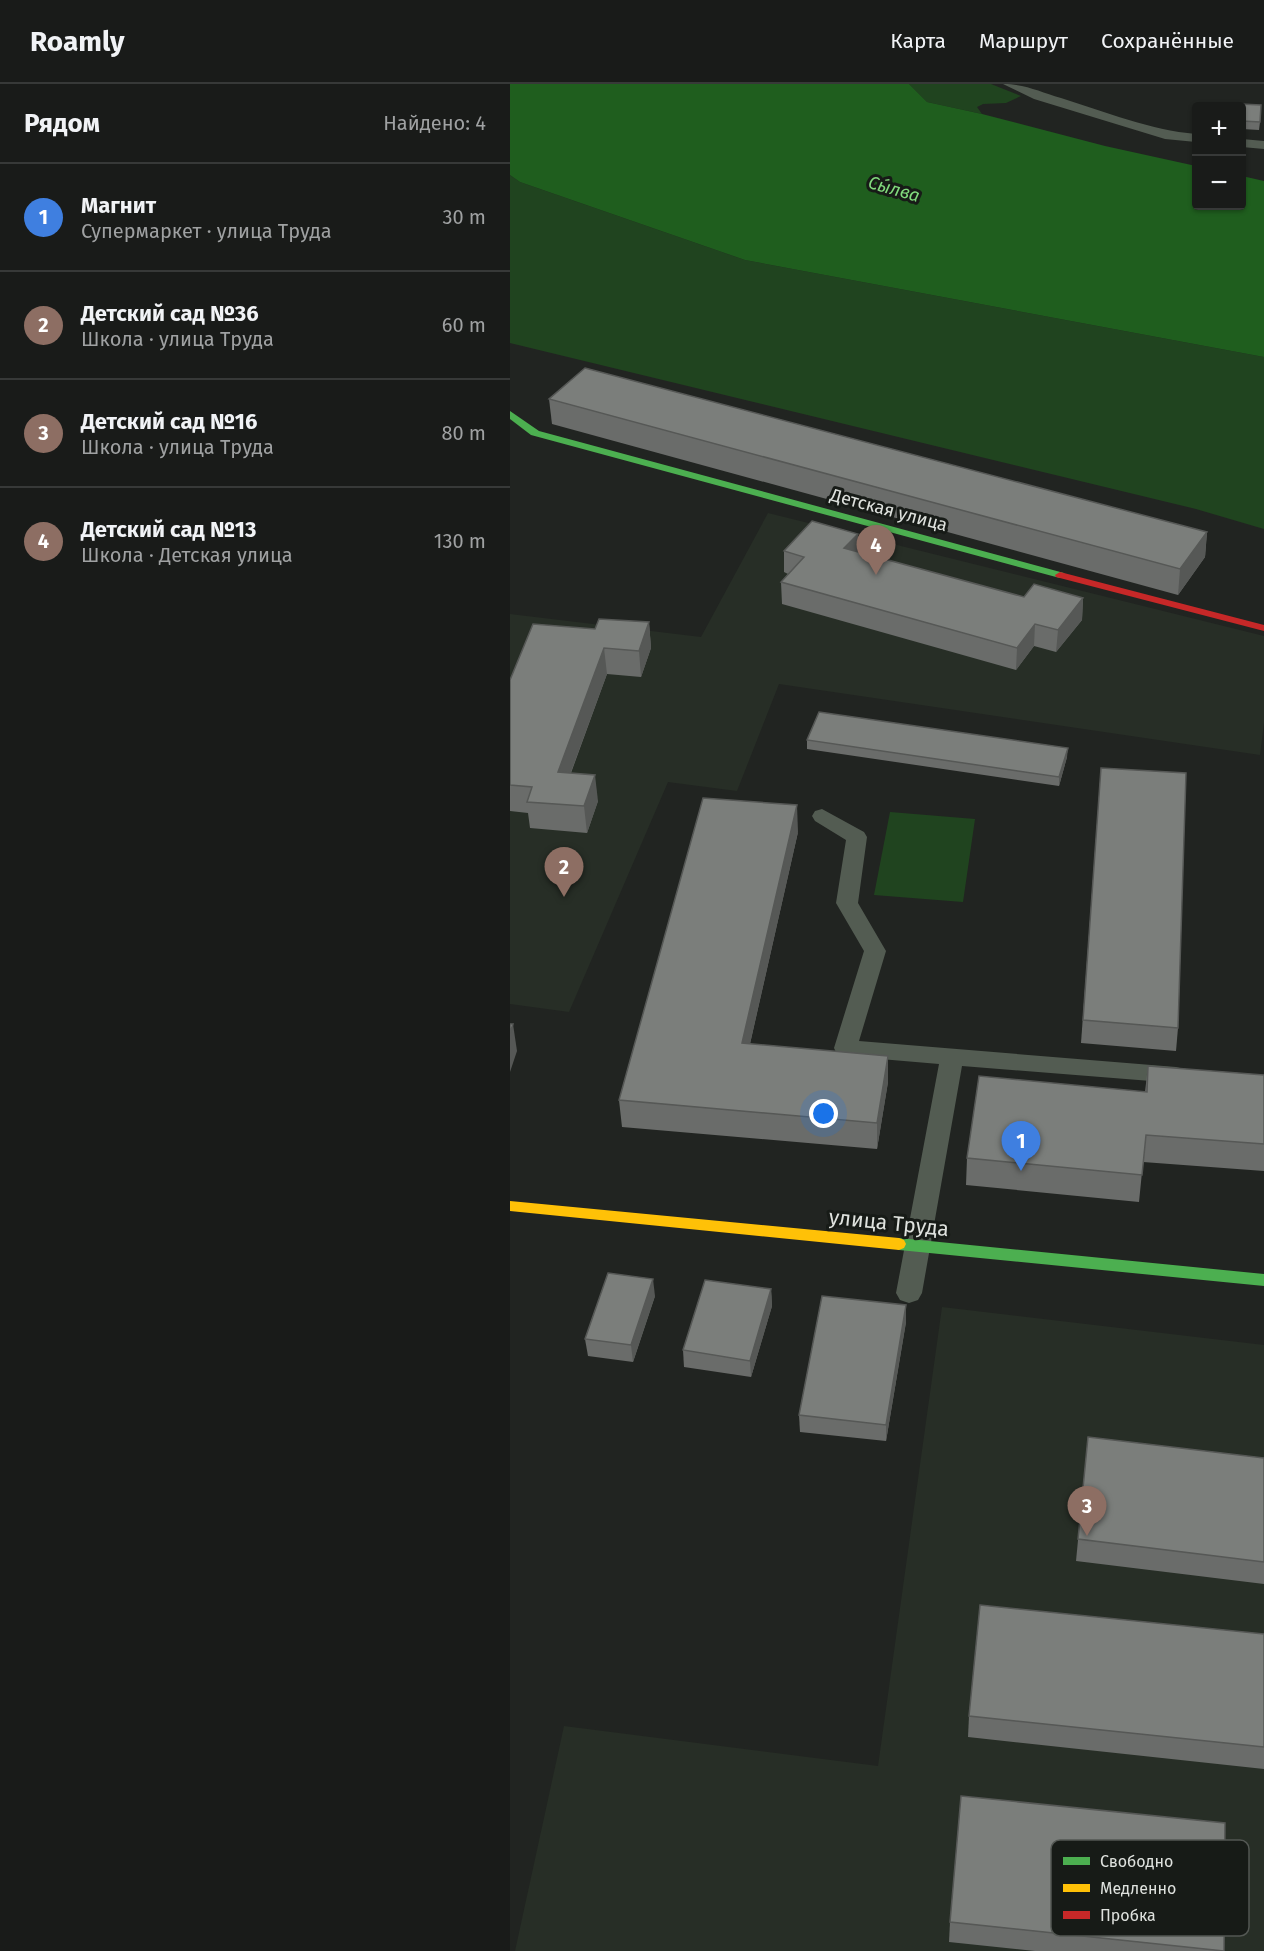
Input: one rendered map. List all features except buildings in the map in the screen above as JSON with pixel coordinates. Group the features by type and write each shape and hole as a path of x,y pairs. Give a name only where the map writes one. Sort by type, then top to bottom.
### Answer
{"street":[{"name":"Детская улица","path":"510,414 535,433 1264,628"},
{"name":"улица Труда","path":"510,1206 1264,1280"}],"lane":[{"path":"1010,84 1039,96 1170,136 1192,138"},
{"path":"1246,144 1264,146"},
{"path":"822,816 857,837 847,903 875,951 845,1048 1196,1076"},
{"path":"909,1293 952,1057"}],"shaded area":[{"path":"909,84 991,84 1021,96 1006,103 983,104 977,107 982,114 927,102"},
{"path":"510,175 520,182 745,260 1264,357 1264,529 1196,509 510,343"},
{"path":"768,513 1264,636 1264,723 1260,755 779,684 737,791 668,782 569,1012 510,1004 510,614 701,637"},
{"path":"890,812 975,819 963,902 874,895"},
{"path":"942,1307 1264,1345 1264,1951 515,1951 564,1726 878,1766"}],"water":[{"name":"Сы́лва","path":"510,84 909,84 927,102 1192,165 1192,210 1246,210 1246,177 1264,181 1264,357 745,260 520,182 510,175"}],"traffic: fast":[{"path":"510,414 535,433 1060,575"},
{"path":"899,1244 1264,1280"}],"traffic: slow":[{"path":"510,1206 899,1244"}],"traffic: jam":[{"path":"1060,575 1264,628"}],"place":[{"name":"Детский сад №13","path":"876,575"},
{"name":"Детский сад №36","path":"564,897"},
{"name":"Магнит","path":"1021,1171"},
{"name":"Детский сад №16","path":"1087,1536"}]}
